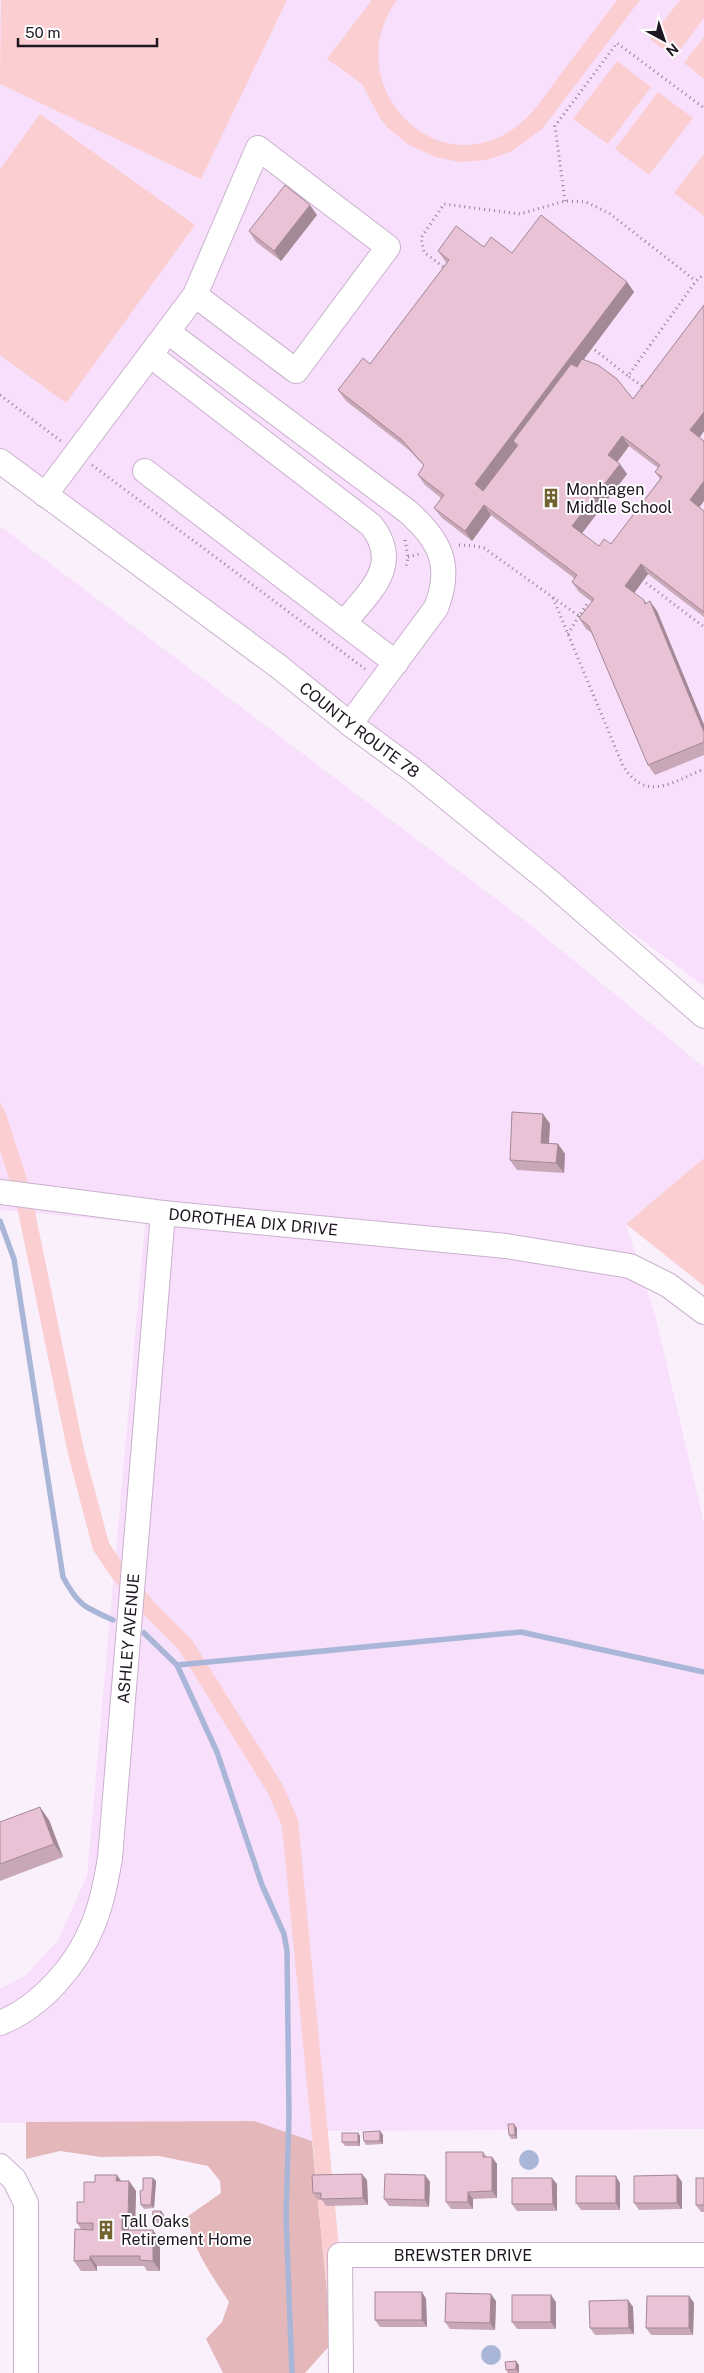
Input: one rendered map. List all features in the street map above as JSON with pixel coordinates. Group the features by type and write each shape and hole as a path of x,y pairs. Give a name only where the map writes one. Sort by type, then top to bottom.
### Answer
{"street":[{"path":"45,495 195,295 258,148 388,247 296,371 195,295"},
{"path":"159,343 407,511 429,531 439,549 442,567 441,594 431,616 350,724"},
{"path":"159,343 378,534 384,553 383,571 344,623"},
{"name":"COUNTY ROUTE 78","path":"0,461 270,660 350,724 414,770 549,881 704,1016"},
{"path":"145,472 396,663"},
{"name":"DOROTHEA DIX DRIVE","path":"0,1192 163,1213 506,1246 630,1266 668,1285 704,1312"},
{"name":"ASHLEY AVENUE","path":"0,2023 32,2004 54,1985 73,1961 93,1926 104,1893 110,1858 163,1213"},
{"path":"0,2166 14,2179 26,2202 26,2373"},
{"name":"BREWSTER DRIVE","path":"341,2373 340,2255 704,2255"}],"path":[{"path":"564,201 555,126 618,43 704,108"},
{"path":"453,274 424,252 421,246 421,238 444,204 520,214 564,201 586,202 609,213 696,281"},
{"path":"628,376 696,281 704,274"},
{"path":"595,350 650,392"},
{"path":"0,395 68,446"},
{"path":"84,459 366,670"},
{"path":"408,557 455,544 484,548 579,616"},
{"path":"646,583 704,627"},
{"path":"553,598 623,766 635,781 646,787 655,788 704,769"},
{"path":"568,634 588,602"}],"shaded area":[{"path":"0,0 704,0 704,986 350,724 0,459"},
{"path":"1,0 287,0 201,179 0,84"},
{"path":"372,0 397,0 382,31 379,62 386,91 402,115 424,134 451,144 481,143 512,130 519,125 537,106 617,0 640,0 542,129 512,151 487,160 460,162 435,157 409,145 388,128 380,118 362,84 327,59"},
{"path":"680,0 704,0 704,18 674,58 650,39"},
{"path":"704,37 704,79 684,63"},
{"path":"617,61 651,87 608,144 573,119"},
{"path":"658,92 693,118 649,175 615,149"},
{"path":"40,114 195,225 66,403 0,355 0,169"},
{"path":"704,154 704,216 674,193"},
{"path":"0,526 523,919 704,1067 704,1158 626,1224 655,1315 704,1523 704,2129 322,2131 312,2141 254,2121 0,2123 0,1989 25,1976 58,1940 87,1876 145,1223 0,1210"},
{"path":"0,1103 5,1111 31,1192 84,1450 109,1543 125,1567 155,1603 192,1640 284,1787 298,1820 348,2342 332,2343 282,1826 269,1795 179,1650 143,1614 112,1578 93,1550 68,1454 15,1197 0,1150"},
{"path":"704,1158 704,1286 626,1224"},
{"path":"254,2121 312,2141 332,2343 305,2373 223,2373 206,2339 222,2322 229,2302 198,2250 193,2239 188,2216 221,2193 220,2181 208,2166 159,2156 101,2157 60,2151 26,2159 26,2122"}],"water":[{"path":"529,2150 536,2153 539,2160 536,2167 529,2170 522,2167 519,2160 522,2153"},
{"path":"491,2345 498,2348 501,2355 498,2362 491,2365 484,2362 481,2355 484,2348"}],"building":[{"path":"285,185 310,205 274,251 249,231"},
{"name":"Monhagen Middle School","path":"541,215 627,282 475,484 483,491 518,445 513,441 571,364 577,367 582,359 598,365 617,379 633,399 704,305 704,412 690,430 704,441 704,481 690,500 704,511 704,612 641,564 625,586 644,600 645,604 650,601 704,732 704,742 648,765 589,626 579,618 594,599 572,582 577,575 484,505 465,531 434,508 444,495 418,475 424,465 402,440 338,390 363,358 370,364 449,260 438,251 456,226 484,247 491,237 512,253","holes":["622,436 660,465 655,472 662,477 611,544 604,539 599,546 572,526 620,464 608,455"]},
{"path":"512,1112 543,1114 541,1143 558,1144 556,1163 510,1160"},
{"path":"40,1807 54,1844 0,1864 0,1822"},
{"path":"508,2124 514,2124 515,2135 509,2135"},
{"path":"380,2131 380,2141 364,2141 363,2132"},
{"path":"342,2133 358,2133 358,2142 342,2142"},
{"path":"446,2152 483,2152 483,2157 492,2157 492,2191 468,2192 468,2202 446,2202"},
{"path":"362,2174 363,2198 321,2199 321,2193 313,2193 312,2175"},
{"path":"385,2174 425,2175 425,2200 384,2199"},
{"name":"Tall Oaks Retirement Home","path":"95,2175 117,2175 116,2181 129,2181 128,2216 122,2216 122,2230 153,2230 153,2261 140,2260 140,2256 90,2256 90,2260 74,2261 75,2229 93,2230 93,2223 77,2223 77,2202 84,2202 84,2182 95,2182"},
{"path":"677,2175 677,2203 634,2203 634,2176"},
{"path":"576,2176 616,2176 616,2203 576,2203"},
{"path":"143,2178 153,2178 151,2205 141,2205 140,2191 143,2190"},
{"path":"512,2178 552,2178 553,2204 512,2204"},
{"path":"696,2178 704,2178 704,2205 696,2205"},
{"path":"153,2211 161,2211 160,2220 152,2219"},
{"path":"375,2292 422,2292 422,2320 375,2320"},
{"path":"446,2293 491,2294 490,2323 445,2322"},
{"path":"512,2295 551,2295 551,2322 512,2322"},
{"path":"647,2296 689,2296 689,2328 646,2328"},
{"path":"628,2300 629,2328 590,2328 589,2301"},
{"path":"516,2361 516,2369 506,2370 505,2362"}],"waterway":[{"path":"0,1221 14,1259 63,1577 73,1594 83,1604 113,1620"},
{"path":"177,1665 521,1632 704,1672"},
{"path":"144,1633 177,1665 217,1752 262,1885 284,1934 287,1951 289,2115 286,2216 292,2373"}],"place":[{"name":"Monhagen Middle School","path":"551,498"},
{"name":"Tall Oaks Retirement Home","path":"106,2230"}]}
